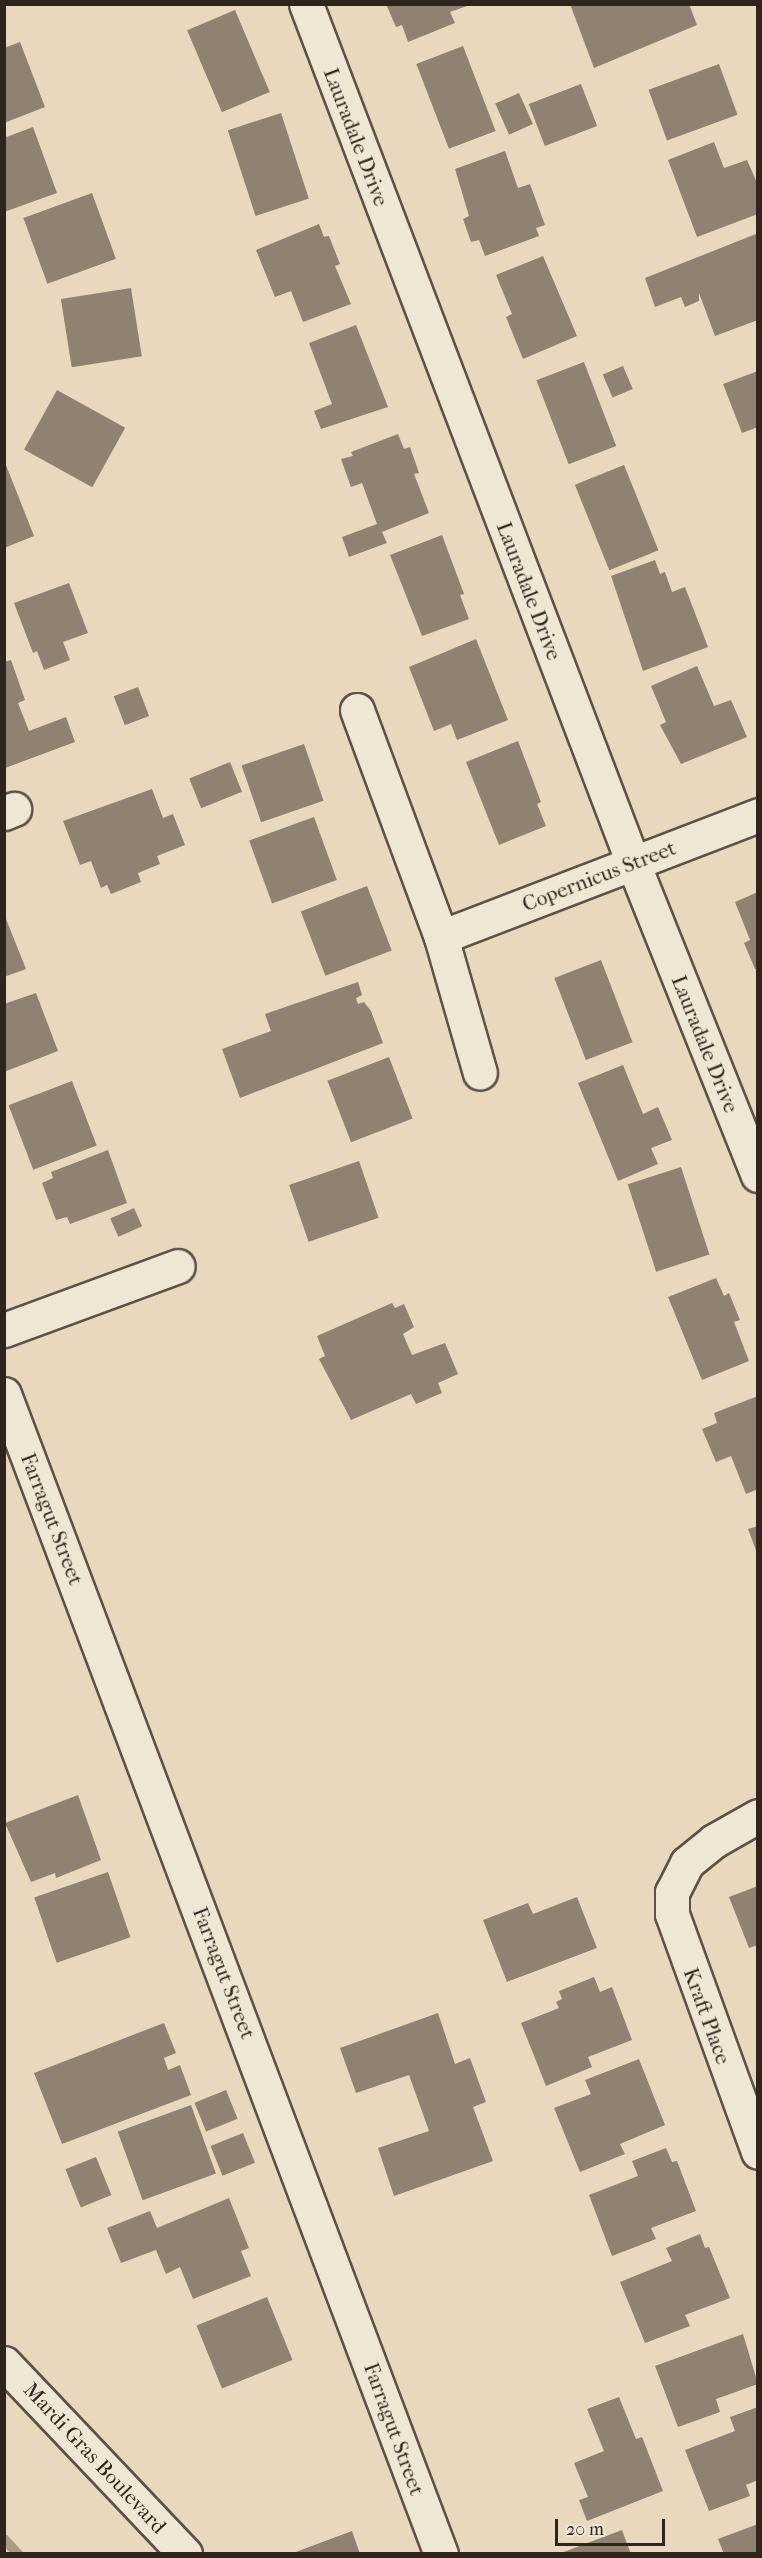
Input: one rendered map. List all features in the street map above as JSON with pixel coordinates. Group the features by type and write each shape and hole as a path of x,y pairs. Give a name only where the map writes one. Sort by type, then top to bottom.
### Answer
{"street":[{"name":"Lauradale Drive","path":"306,4 633,863 758,1175"},
{"path":"357,710 441,937 480,1073"},
{"name":"Copernicus Street","path":"441,937 758,815"},
{"path":"4,1330 178,1266"},
{"name":"Farragut Street","path":"4,1394 441,2553"},
{"name":"Kraft Place","path":"758,1816 700,1851 677,1878 672,1892 672,1914 679,1939 758,2152"},
{"name":"Mardi Gras Boulevard","path":"4,2363 184,2553"}],"building":[{"path":"386,4 470,5 450,12 455,23 408,42 402,25 396,27"},
{"path":"570,4 689,4 697,25 594,68"},
{"path":"235,10 270,92 222,112 187,30"},
{"path":"20,42 45,107 4,123 4,48"},
{"path":"463,46 496,131 449,149 416,64"},
{"path":"719,64 737,115 667,140 649,90"},
{"path":"581,84 597,126 545,146 529,104"},
{"path":"519,93 533,124 509,135 495,104"},
{"path":"281,113 309,199 256,216 228,130"},
{"path":"33,127 57,193 4,212 4,138"},
{"path":"714,142 724,168 747,160 758,185 758,214 697,237 668,160"},
{"path":"505,151 518,188 530,184 545,225 536,228 539,236 485,256 479,240 471,242 463,219 469,216 455,169"},
{"path":"92,193 116,259 47,284 23,218"},
{"path":"319,224 324,237 329,236 340,264 335,266 351,304 303,322 291,291 275,297 256,250"},
{"path":"756,234 758,320 715,336 699,293 699,301 685,307 681,297 655,307 645,278"},
{"path":"543,256 577,336 523,359 506,317 512,314 496,275"},
{"path":"131,288 142,356 72,367 61,299"},
{"path":"356,325 388,407 321,429 314,411 332,404 309,343"},
{"path":"584,362 616,446 569,464 536,380"},
{"path":"623,366 633,389 613,398 603,375"},
{"path":"758,371 758,427 742,433 723,384"},
{"path":"57,390 125,428 92,487 24,449"},
{"path":"398,434 404,449 410,447 419,473 414,474 429,513 382,532 387,543 349,557 342,537 377,524 362,483 351,487 341,459 353,456 351,452"},
{"path":"4,460 34,536 4,548"},
{"path":"624,465 658,550 609,570 575,485"},
{"path":"442,535 464,594 460,595 469,619 422,636 390,555"},
{"path":"655,560 660,574 665,572 672,592 685,587 708,647 643,671 611,576"},
{"path":"69,583 88,633 63,642 70,660 44,670 37,651 33,653 14,603"},
{"path":"476,639 508,720 457,740 451,724 434,731 409,667"},
{"path":"11,660 25,700 18,703 29,731 66,717 75,742 5,768 4,662"},
{"path":"697,666 714,706 731,700 747,737 681,764 660,725 666,722 651,686"},
{"path":"138,687 149,716 125,725 114,696"},
{"path":"518,741 541,802 537,804 546,826 499,845 466,762"},
{"path":"304,744 324,801 261,822 242,765"},
{"path":"230,762 242,792 201,808 189,778"},
{"path":"152,789 163,818 173,814 185,845 157,856 160,864 138,873 141,882 111,894 107,885 101,888 91,861 80,865 63,821"},
{"path":"314,817 337,880 272,904 249,841"},
{"path":"367,886 392,950 325,976 301,911"},
{"path":"758,892 758,968 755,969 744,943 750,940 735,902"},
{"path":"4,914 26,969 4,977"},
{"path":"601,960 633,1042 586,1060 554,978"},
{"path":"358,982 362,995 356,998 358,1004 364,1002 371,1011 383,1043 240,1098 222,1049 271,1031 265,1014"},
{"path":"36,993 58,1051 4,1072 4,1004"},
{"path":"389,1057 413,1119 351,1142 327,1081"},
{"path":"623,1065 643,1114 658,1107 672,1140 651,1148 658,1164 618,1181 578,1083"},
{"path":"72,1081 97,1145 33,1170 9,1105"},
{"path":"108,1150 127,1203 70,1224 67,1217 56,1220 42,1183 53,1178 51,1172"},
{"path":"359,1161 379,1218 309,1242 289,1185"},
{"path":"681,1167 709,1254 656,1272 628,1184"},
{"path":"134,1208 142,1226 118,1237 110,1219"},
{"path":"716,1278 724,1296 729,1293 740,1320 734,1322 749,1361 702,1380 668,1297"},
{"path":"392,1303 395,1308 404,1304 414,1327 403,1334 412,1355 445,1343 458,1374 438,1383 442,1393 416,1404 411,1394 351,1420 319,1359 325,1356 317,1336"},
{"path":"758,1396 758,1489 746,1494 731,1456 716,1462 702,1429 717,1423 714,1413"},
{"path":"758,1526 758,1553 757,1553 748,1529"},
{"path":"78,1795 101,1860 56,1878 55,1873 31,1882 5,1823"},
{"path":"108,1872 130,1937 57,1963 34,1897"},
{"path":"758,1886 758,1945 749,1948 729,1897"},
{"path":"577,1897 597,1948 507,1982 483,1920 528,1903 533,1914"},
{"path":"594,1977 600,1992 612,1987 632,2040 588,2057 592,2067 546,2086 521,2023 559,2008 556,2002 562,1999 559,1991"},
{"path":"438,2013 455,2064 470,2058 486,2102 473,2107 493,2161 394,2196 378,2148 429,2131 409,2075 356,2093 340,2048"},
{"path":"164,2023 176,2053 164,2058 168,2070 180,2065 191,2095 62,2144 34,2073"},
{"path":"639,2059 665,2125 620,2144 625,2154 580,2172 554,2108 591,2094 585,2080"},
{"path":"226,2090 238,2119 206,2131 194,2103"},
{"path":"191,2105 216,2174 143,2200 118,2132"},
{"path":"243,2133 255,2163 223,2176 211,2146"},
{"path":"666,2148 672,2162 677,2161 696,2211 651,2228 656,2239 612,2256 589,2195 638,2176 632,2161"},
{"path":"96,2157 111,2195 81,2207 65,2169"},
{"path":"229,2198 249,2248 241,2251 251,2276 193,2299 180,2267 166,2274 156,2250 121,2263 107,2228 150,2211 157,2228"},
{"path":"700,2234 705,2248 709,2247 730,2298 685,2315 690,2326 645,2343 620,2282 672,2261 666,2248"},
{"path":"267,2297 292,2360 222,2389 197,2325"},
{"path":"743,2334 758,2384 716,2399 720,2412 678,2427 655,2366"},
{"path":"619,2397 636,2439 642,2437 663,2491 587,2521 579,2500 588,2497 574,2463 604,2451 587,2409"},
{"path":"758,2407 758,2480 746,2485 750,2496 709,2511 685,2450 735,2431 730,2417"},
{"path":"758,2524 758,2554 724,2554 718,2539"},
{"path":"622,2530 631,2554 561,2554 561,2553"},
{"path":"352,2531 360,2554 293,2554 293,2553"}],"waterway":[{"path":"4,2539 18,2554"}]}
